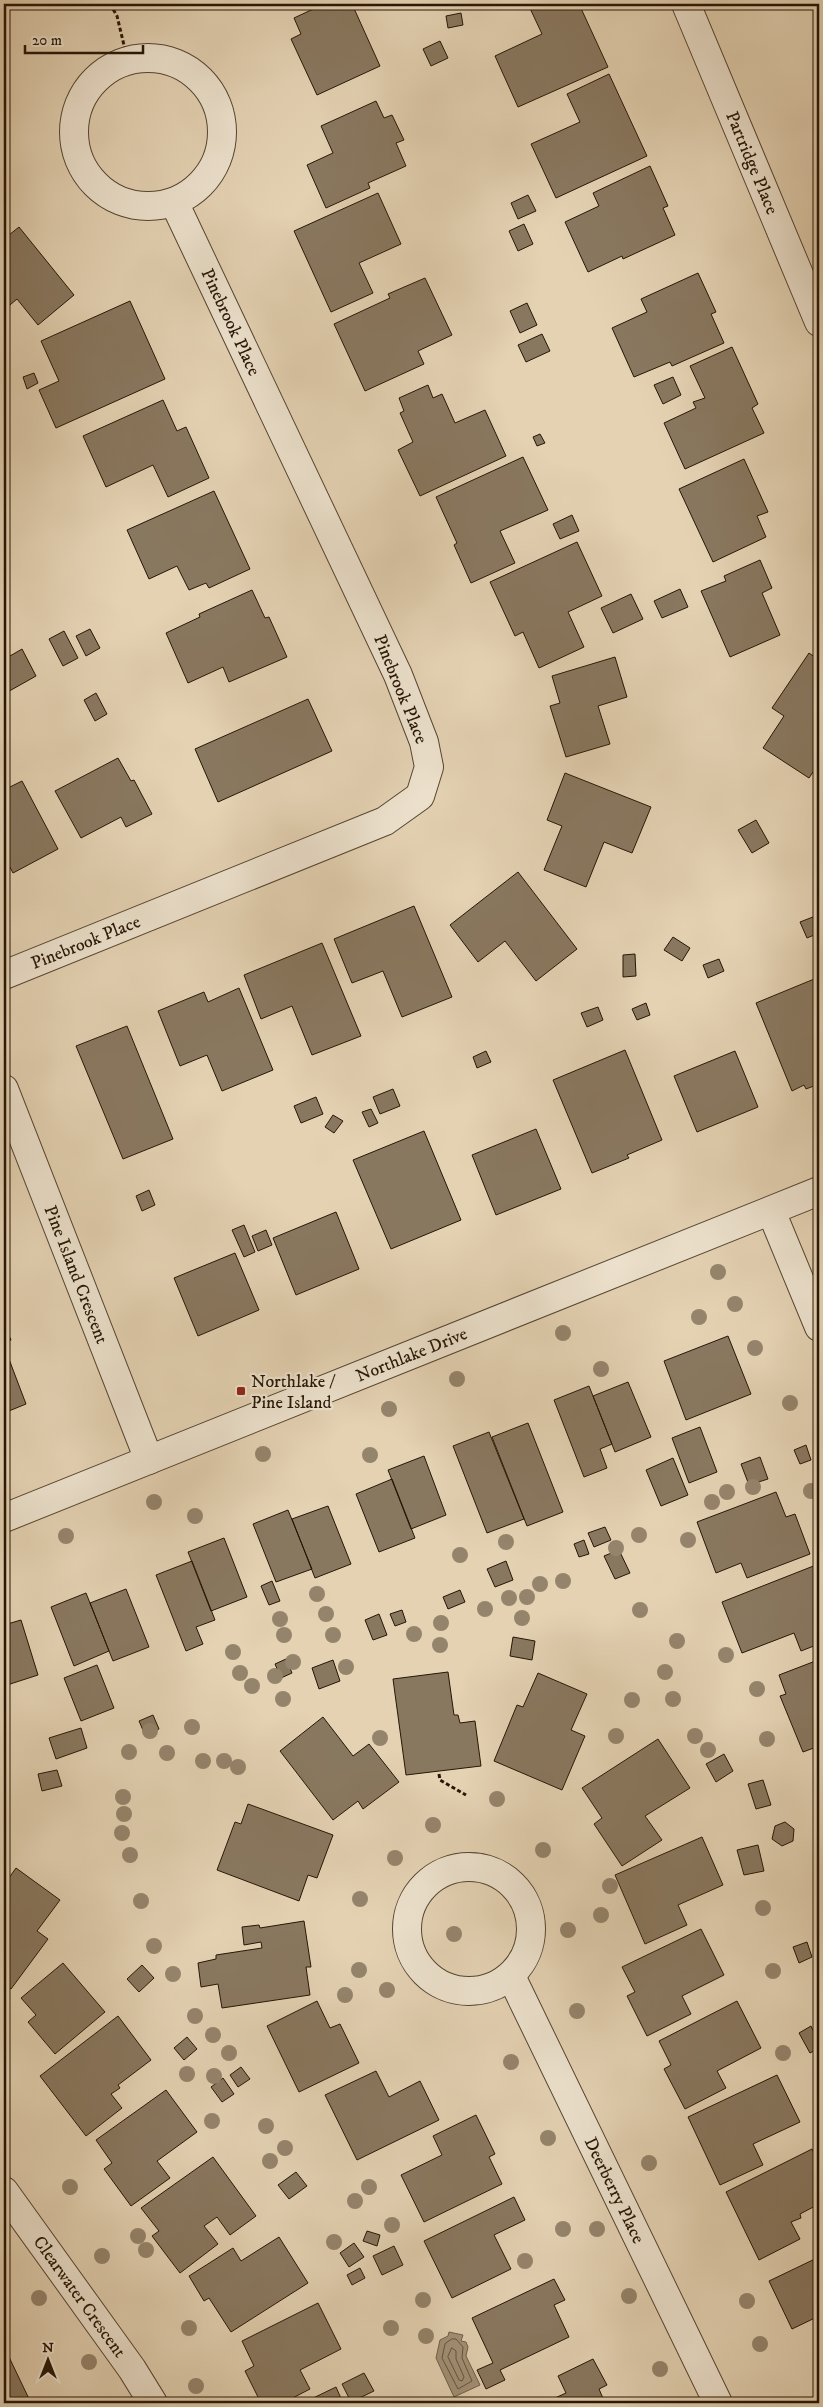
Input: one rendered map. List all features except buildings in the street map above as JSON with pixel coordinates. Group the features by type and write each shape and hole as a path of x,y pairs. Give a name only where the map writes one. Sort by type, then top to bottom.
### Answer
{"street":[{"name":"Partridge Place","path":"686,4 819,322"},
{"path":"138,58 165,59 198,75 214,96 222,120 222,145 214,169 197,189 174,202 143,206 118,200 96,185 81,164 74,139 75,115 86,92 103,72 138,58"},
{"name":"Pinebrook Place","path":"4,975 385,821 420,796 429,768 424,742 398,675 174,202"},
{"name":"Pine Island Crescent","path":"4,1089 149,1460"},
{"name":"Northlake Drive","path":"4,1518 819,1191"},
{"path":"771,1211 819,1327"},
{"path":"473,1867 490,1870 509,1881 526,1904 532,1925 531,1938 525,1959 511,1976 499,1984 478,1991 456,1990 435,1982 420,1967 408,1943 406,1932 410,1910 420,1891 427,1883 446,1871 473,1867"},
{"name":"Deerberry Place","path":"511,1976 718,2403"},
{"name":"Clearwater Crescent","path":"4,2190 132,2369 153,2403"}],"path":[{"path":"110,4 116,16 128,62"},
{"path":"439,1774 440,1780 466,1795"}],"water":[{"path":"449,2332 463,2335 461,2341 466,2342 468,2347 466,2356 480,2385 454,2397 436,2358 440,2340 448,2336"}],"place":[{"name":"Northlake / Pine Island","path":"241,1391"}]}
